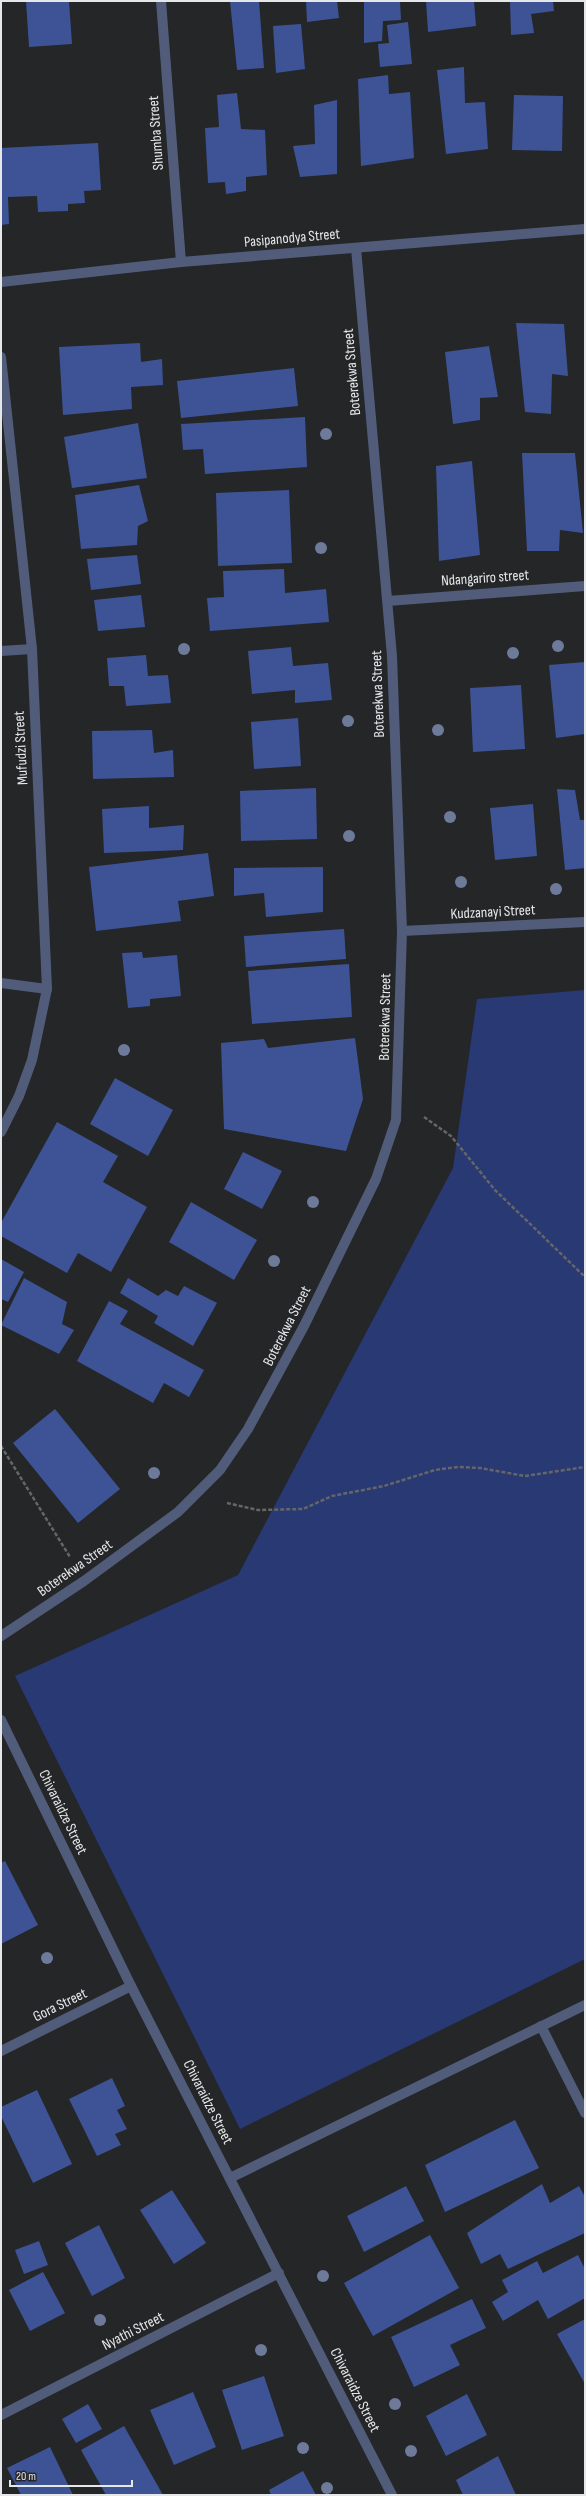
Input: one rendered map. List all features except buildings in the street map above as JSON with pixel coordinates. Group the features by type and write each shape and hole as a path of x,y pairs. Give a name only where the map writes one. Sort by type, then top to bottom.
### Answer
{"street":[{"name":"Shumba Street","path":"161,1 181,262"},
{"name":"Pasipanodya Street","path":"1,282 181,262 585,229"},
{"name":"Boterekwa Street","path":"1,1636 84,1581 178,1512 220,1470 248,1430 274,1384 376,1179 396,1120 402,931 388,601 356,248"},
{"name":"Mufudzi Street","path":"1,357 32,649 47,989 32,1060 19,1096 1,1132"},
{"name":"Ndangariro street","path":"388,601 585,586"},
{"path":"1,651 32,649"},
{"name":"Kudzanayi Street","path":"402,931 585,922"},
{"path":"1,983 47,989"},
{"name":"Chivaraidze Street","path":"1,1720 132,1986 392,2495"},
{"name":"Gora Street","path":"1,2051 132,1986"},
{"path":"230,2178 585,2005"},
{"path":"541,2026 585,2113"},
{"name":"Nyathi Street","path":"1,2415 279,2273"}],"path":[{"path":"396,1120 424,1117 450,1136 495,1190 585,1277"},
{"path":"1,1446 84,1581"},
{"path":"200,1490 238,1506 277,1511 303,1509 332,1496 384,1486 435,1470 458,1467 524,1476 585,1467"}],"shaded area":[{"path":"585,990 585,1959 240,2129 15,1676 238,1575 453,1168 477,999"}]}
